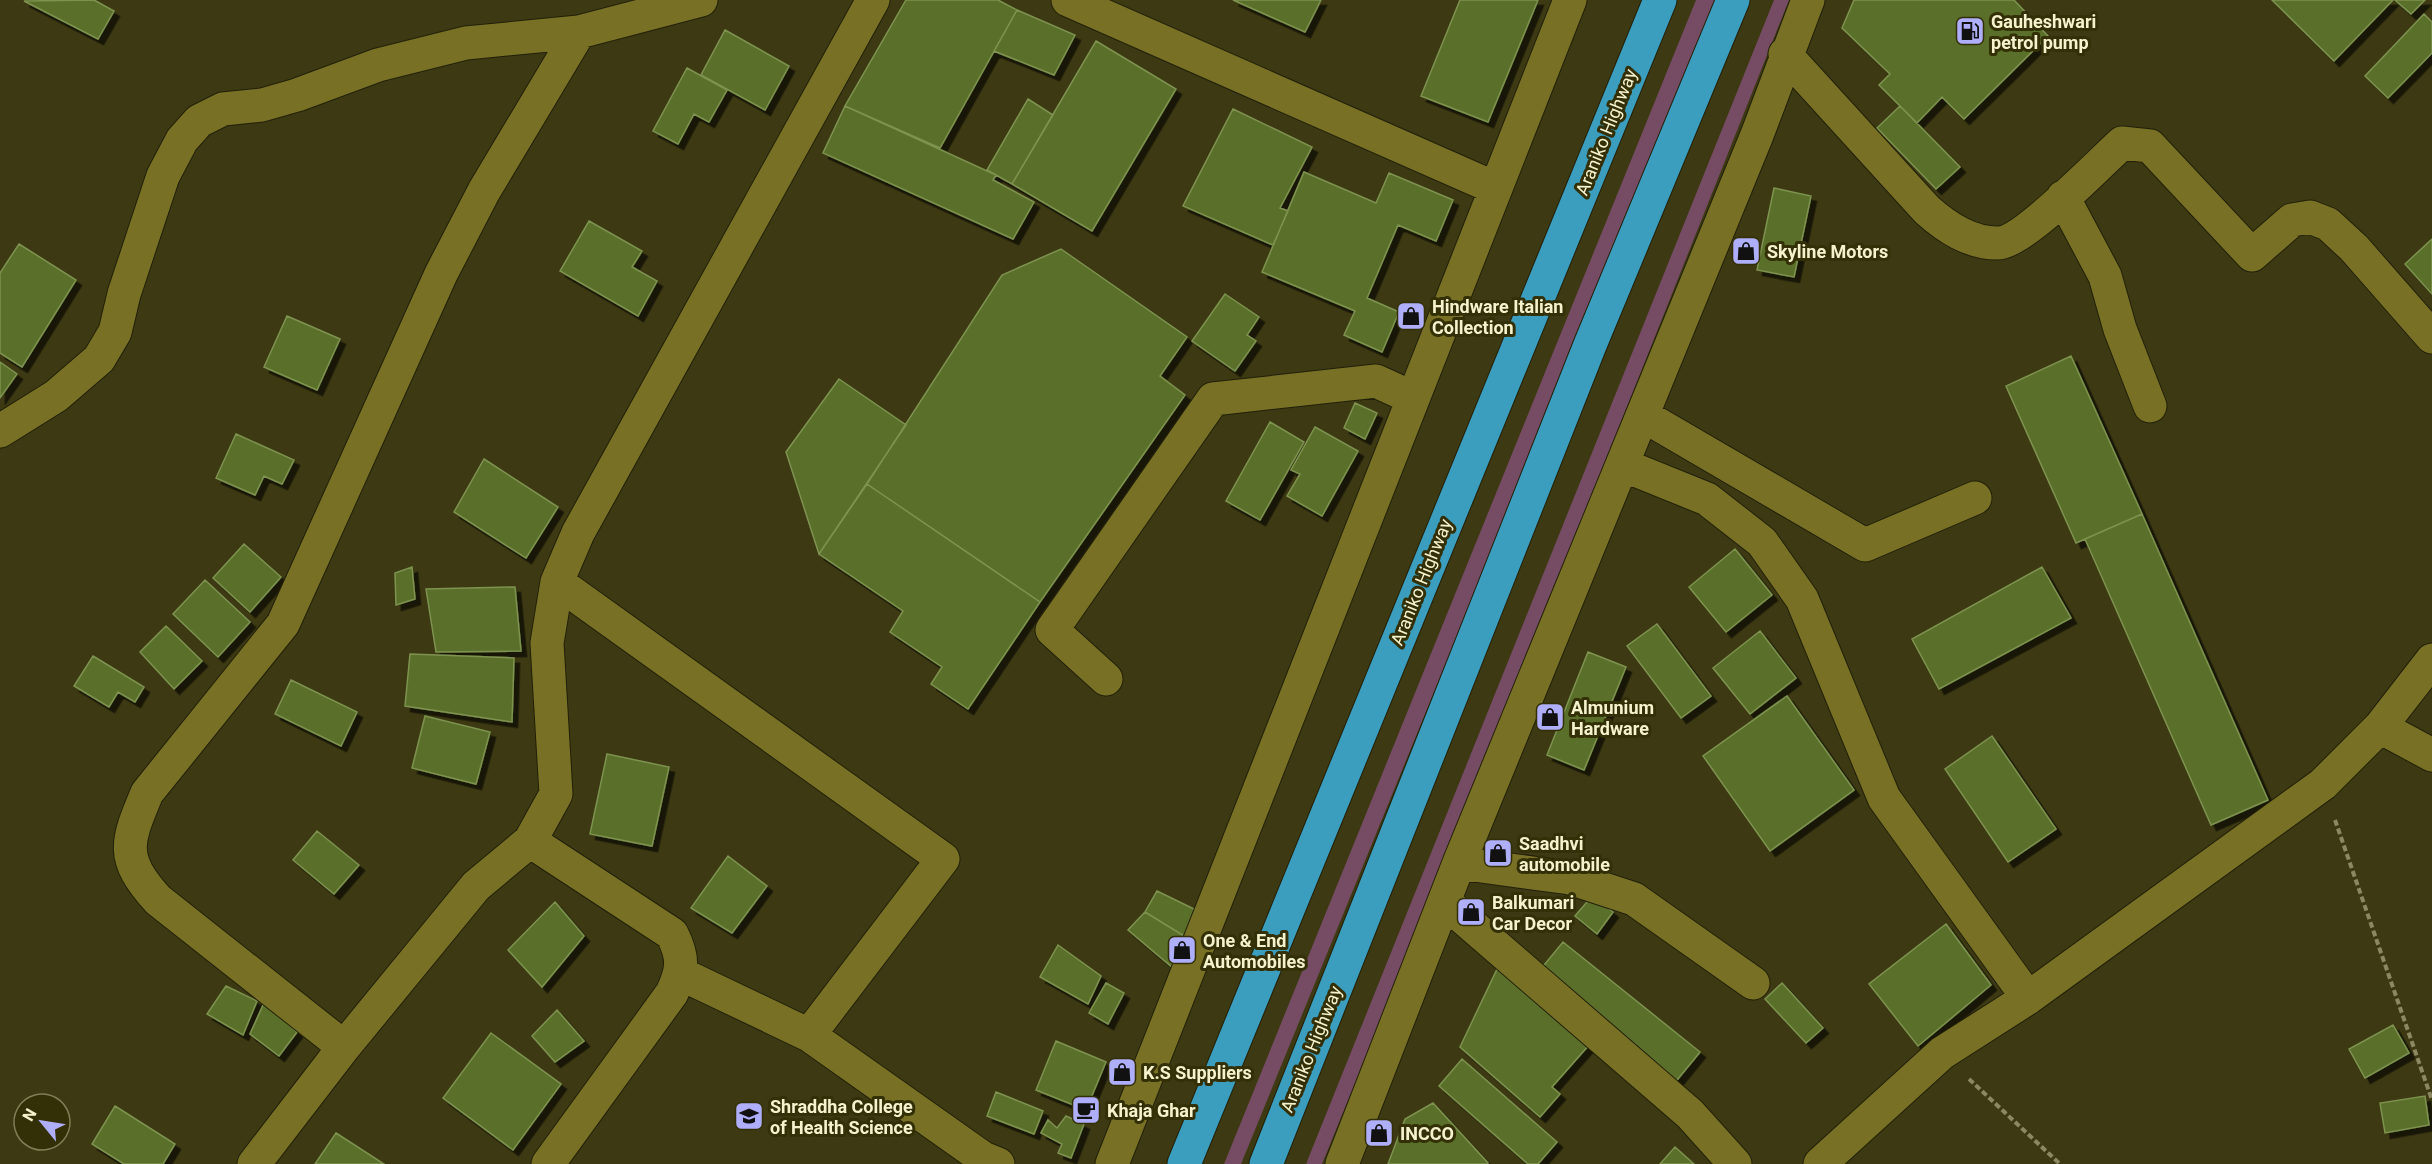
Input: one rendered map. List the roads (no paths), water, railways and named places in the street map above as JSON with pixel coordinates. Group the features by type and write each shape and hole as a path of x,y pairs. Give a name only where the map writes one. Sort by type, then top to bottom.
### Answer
{"highway":[{"name":"Araniko Highway","path":"1184,1164 1660,0"},
{"name":"Araniko Highway","path":"1266,1164 1590,345 1733,0"}],"street":[{"path":"0,431 56,396 99,359 115,332 124,294 163,176 182,140 199,121 223,109 271,103 378,65 466,43 579,32 652,5 701,0"},
{"path":"254,1164 344,1047 476,886 530,841 556,794 547,644 557,582 578,534 873,0"},
{"path":"1068,0 1496,188"},
{"path":"1112,1164 1570,0"},
{"path":"1342,1164 1459,863 1644,416 1757,135 1785,54 1808,0"},
{"path":"344,1047 158,900 137,877 129,855 134,826 147,794 283,624 441,274 484,191 579,32"},
{"path":"1785,54 1927,210 1950,230 1998,243 2022,234 2122,143 2150,146 2252,255 2292,220 2310,217 2328,224 2354,248 2432,337"},
{"path":"2063,197 2105,276 2120,329 2150,406"},
{"path":"1106,679 1052,630 1214,399 1376,381 1413,398"},
{"path":"1644,416 1865,545 1975,498"},
{"path":"1623,465 1707,499 1762,542 1802,599 1884,798 2028,998"},
{"path":"557,582 943,859 809,1035"},
{"path":"1820,1164 1942,1053 2028,998 2323,784 2380,727 2432,660"},
{"path":"2380,727 2432,755"},
{"path":"530,841 672,934 681,952 681,974 672,993 548,1164"},
{"path":"1459,863 1570,878 1634,899 1753,983"},
{"path":"1445,902 1690,1114 1735,1164"},
{"path":"681,974 809,1035 983,1158 998,1164"}],"place":[{"name":"Gauheshwari petrol pump","path":"1970,31"},
{"name":"Skyline Motors","path":"1746,251"},
{"name":"Hindware Italian Collection","path":"1411,316"},
{"name":"Almunium Hardware","path":"1550,717"},
{"name":"Saadhvi automobile","path":"1498,853"},
{"name":"Balkumari Car Decor","path":"1471,912"},
{"name":"One & End Automobiles","path":"1182,950"},
{"name":"K.S Suppliers","path":"1122,1072"},
{"name":"Khaja Ghar","path":"1086,1110"},
{"name":"Shraddha College of Health Science","path":"749,1116"},
{"name":"INCCO","path":"1379,1133"}]}
